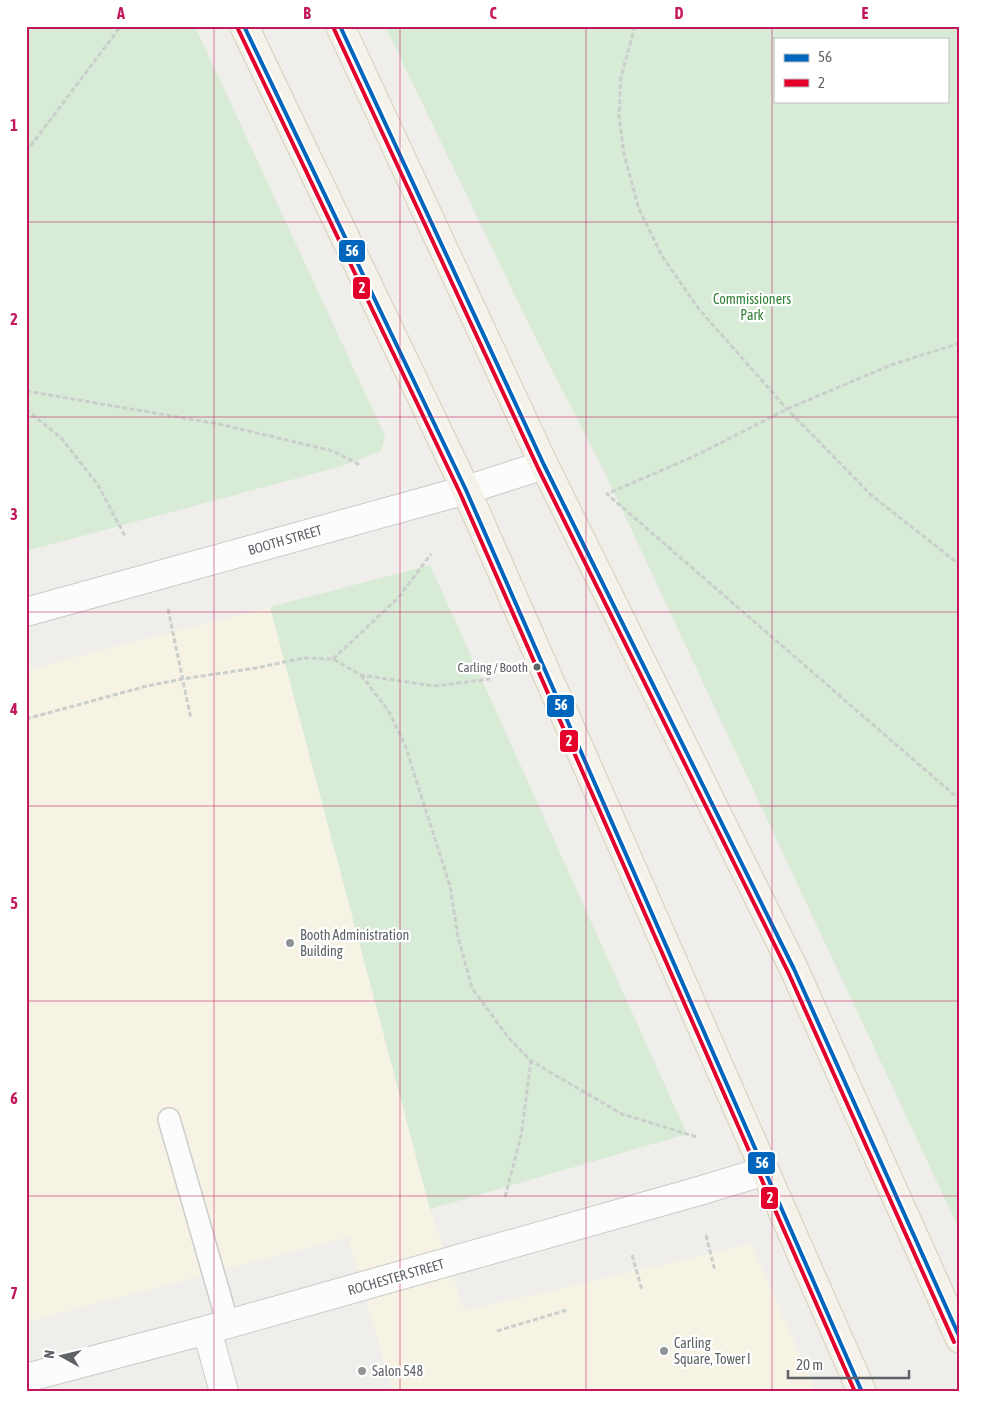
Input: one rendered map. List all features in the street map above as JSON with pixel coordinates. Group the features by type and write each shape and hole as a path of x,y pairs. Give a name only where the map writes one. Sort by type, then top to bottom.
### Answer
{"main road":[{"path":"244,26 466,490 862,1392"},
{"path":"340,26 544,465 794,969 960,1339"}],"street":[{"name":"BOOTH STREET","path":"26,612 466,490 544,465"},
{"name":"ROCHESTER STREET","path":"26,1378 217,1327 699,1192 765,1171"},
{"path":"217,1327 224,1392"}],"lane":[{"path":"169,1119 217,1327"}],"path":[{"path":"26,152 121,26"},
{"path":"635,26 621,77 619,116 624,154 639,209 662,256 698,308 788,409 871,496 960,565"},
{"path":"960,343 891,365 788,409 699,454 607,494 960,800"},
{"path":"26,391 219,424 333,451 360,465"},
{"path":"26,408 62,439 98,484 125,536"},
{"path":"333,659 398,598 431,554"},
{"path":"162,574 191,719"},
{"path":"26,718 147,686 304,658 333,659 361,675 434,686 490,679"},
{"path":"361,675 388,710 406,745 450,886 458,937 472,988 508,1036 531,1060 622,1114 697,1137"},
{"path":"505,1197 521,1136 531,1060"},
{"path":"706,1235 715,1271"},
{"path":"632,1255 642,1290"},
{"path":"497,1330 567,1310"}],"shaded area":[{"path":"270,607 430,1209 464,1311 751,1244 816,1392 393,1392 348,1237 26,1322 26,670"}],"green space":[{"path":"26,26 195,26 385,436 381,451 339,467 26,551"},
{"name":"Commissioners Park","path":"385,26 960,26 960,1231 602,467 537,341"},
{"path":"430,565 687,1134 430,1209 270,607"}],"transit line":[{"name":"56","path":"244,26 466,490 862,1392"},
{"name":"56","path":"340,26 544,465 794,969 960,1338"},
{"name":"2","path":"238,29 460,493 855,1392"},
{"name":"2","path":"334,29 538,468 788,972 954,1342"}],"place":[{"name":"Carling / Booth","path":"537,667"},
{"name":"Booth Administration Building","path":"290,943"},
{"name":"Carling Square, Tower I","path":"664,1351"},
{"name":"Salon 548","path":"362,1371"}]}
